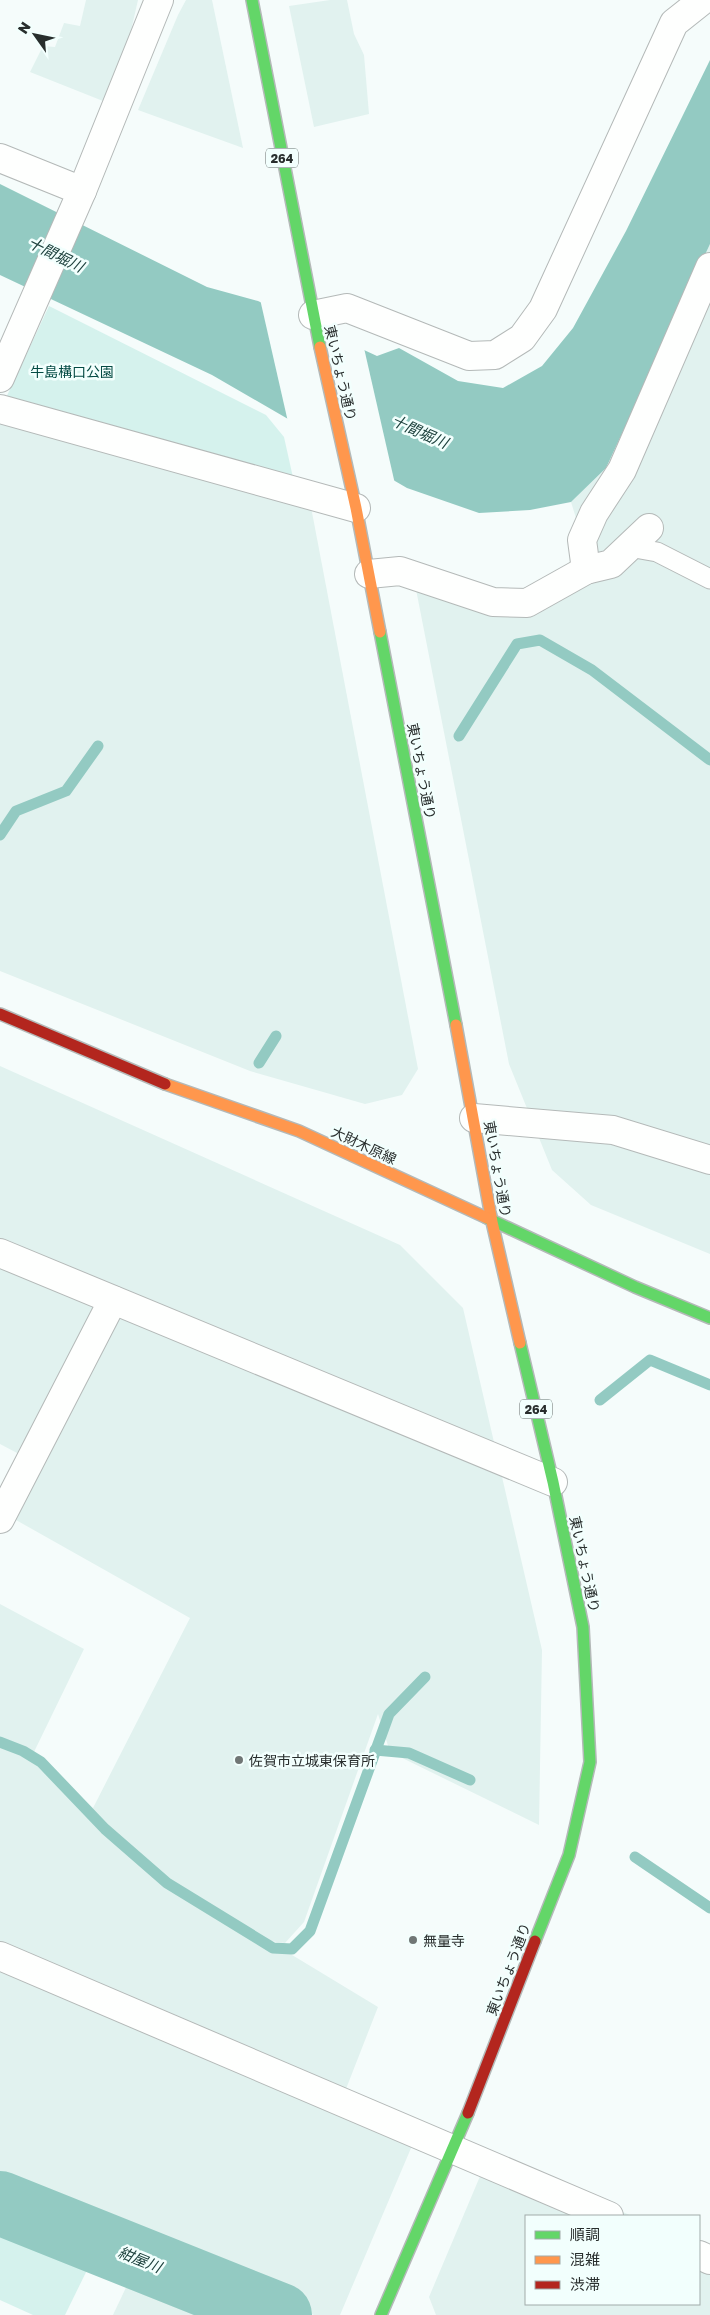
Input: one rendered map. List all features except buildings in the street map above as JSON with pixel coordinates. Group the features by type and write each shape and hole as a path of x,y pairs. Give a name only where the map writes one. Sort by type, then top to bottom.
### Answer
{"main road":[{"name":"東いちょう通り","path":"252,0 313,316 350,477 474,1118 492,1222 553,1482 583,1628 590,1762 569,1855 453,2151 381,2315"},
{"name":"大財木原線","path":"0,1014 175,1088 299,1131 492,1222 635,1287 710,1318"}],"street":[{"path":"0,378 78,200 160,0"},
{"path":"313,316 347,308 469,356 494,355 522,338 543,309 674,22 703,0"},
{"path":"0,158 78,200"},
{"path":"586,570 582,540 594,513 622,470 710,267"},
{"path":"0,409 356,508"},
{"path":"369,574 400,571 493,602 527,603 586,570 611,564 649,528"},
{"path":"474,1118 613,1130 710,1160"},
{"path":"0,1253 553,1482"},
{"path":"0,1519 113,1300"},
{"path":"0,1956 607,2215"}],"lane":[{"path":"628,547 657,552 710,578"}],"shaded area":[{"path":"86,0 138,0 130,35 103,101 30,72 43,46 55,47 64,23 80,26"},
{"path":"186,0 212,0 243,148 138,110"},
{"path":"330,0 347,0 354,34 364,55 369,114 314,127 289,6"},
{"path":"710,244 710,1254 591,1205 552,1170 509,1064 412,569 493,598 595,579 571,502 606,468"},
{"path":"0,401 307,486 418,1069 402,1095 365,1104 250,1071 0,971"},
{"path":"0,1066 400,1245 463,1308 542,1650 539,1825 390,1752 378,1714 304,1922 285,1943 269,1941 378,2007 344,2094 420,2127 340,2315 314,2315 0,2193 0,1604 84,1649 33,1754 93,1808 190,1618 0,1511 19,1454 0,1444"},
{"path":"489,2155 630,2215 525,2215 525,2305 700,2305 700,2245 710,2250 710,2315 436,2315 429,2297"},
{"path":"130,2279 230,2315 113,2315"}],"green space":[{"name":"牛島構口公園","path":"49,306 266,415 284,437 294,482 4,402"},
{"path":"0,2227 91,2262 65,2315 33,2315 0,2300"}],"water":[{"name":"十間堀川","path":"710,60 710,244 606,468 571,502 530,510 479,513 407,488 212,375 0,275 0,184 207,287 258,301 377,356 399,348 458,381 503,388 542,366 573,328 626,231"}],"pier":[{"path":"260,299 364,348 395,484 288,422"}],"waterway":[{"path":"459,736 517,644 540,640 592,670 710,760"},
{"path":"0,835 16,811 66,791 98,746"},
{"path":"259,1063 276,1036"},
{"path":"600,1400 650,1360 710,1385"},
{"path":"0,1742 23,1751 41,1762 105,1829 167,1883 273,1948 292,1949 310,1931 389,1714 425,1677"},
{"path":"375,1750 409,1753 470,1780"},
{"path":"635,1857 710,1908"},
{"name":"紺屋川","path":"0,2203 280,2315"}],"traffic: fast":[{"path":"252,0 320,347"},
{"path":"380,632 456,1025"},
{"path":"487,1218 635,1287 710,1318"},
{"path":"520,1343 553,1482 583,1627 590,1762 569,1855 535,1941"},
{"path":"381,2315 468,2113"}],"traffic: slow":[{"path":"320,347 356,508 380,632"},
{"path":"456,1025 492,1222 520,1343"},
{"path":"165,1084 299,1131 487,1218"}],"traffic: jam":[{"path":"0,1014 165,1084"},
{"path":"468,2113 535,1941"}],"place":[{"name":"佐賀市立城東保育所","path":"239,1760"},
{"name":"無量寺","path":"413,1940"}]}
